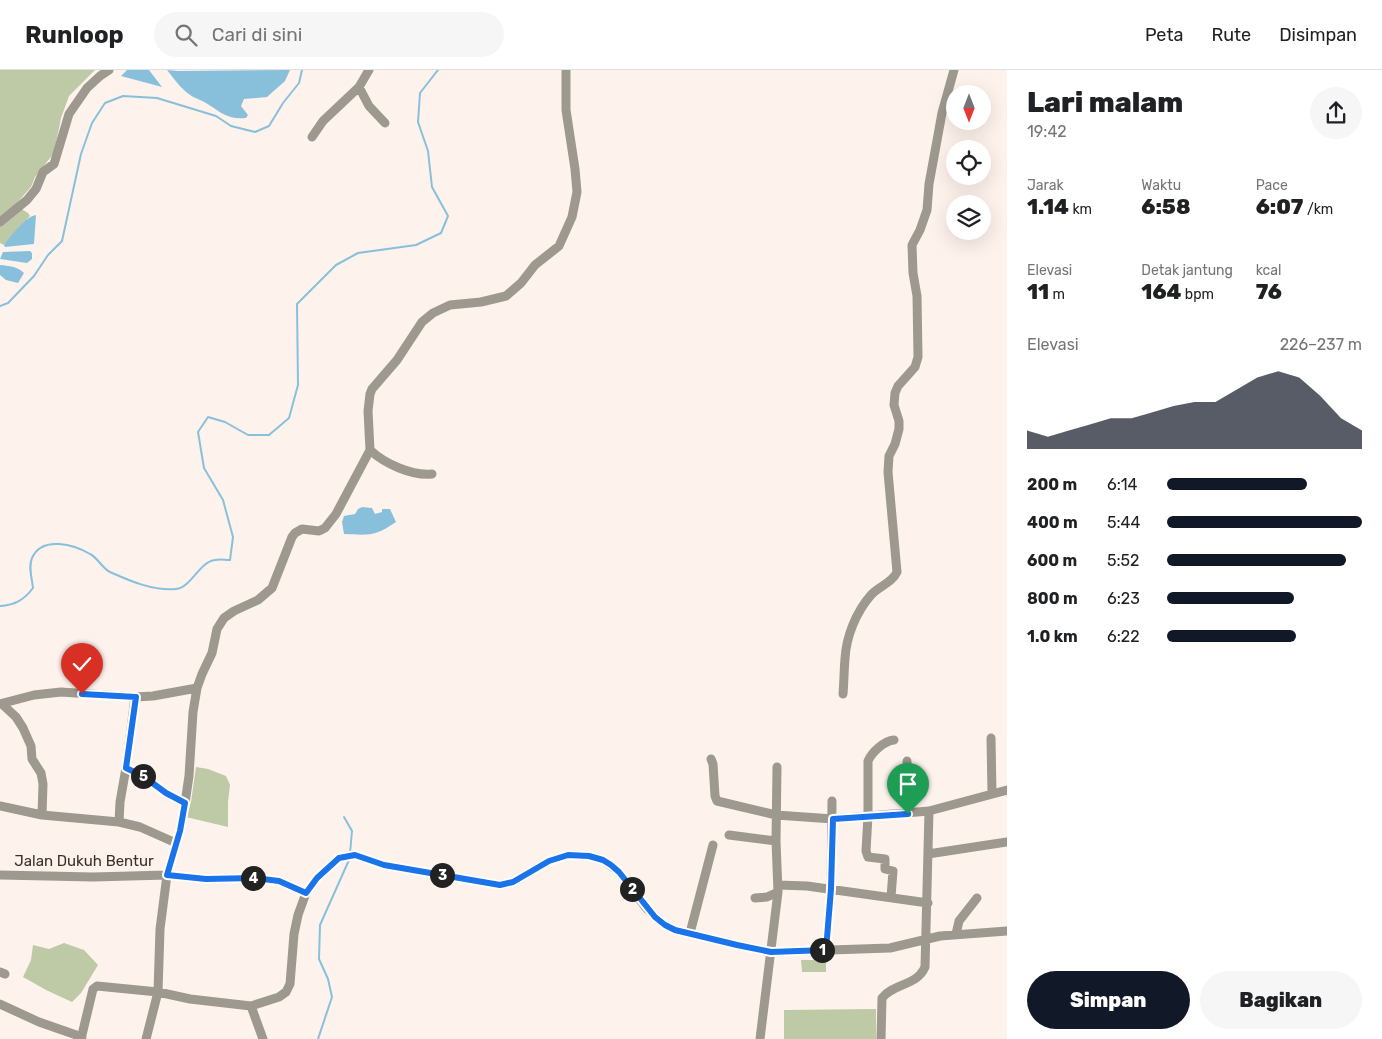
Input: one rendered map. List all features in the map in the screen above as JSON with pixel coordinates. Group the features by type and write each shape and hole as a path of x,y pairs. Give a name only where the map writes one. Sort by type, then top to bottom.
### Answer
{"street":[{"path":"0,222 27,200 36,189 43,172 54,164 69,114 87,88 109,70"},
{"path":"312,137 324,121 359,87 369,70"},
{"path":"167,875 185,803 197,688 212,653 217,629 224,618 234,611 258,600 272,588 295,533 302,529 319,531 328,526 370,450 368,411 372,389 400,356 422,322 433,313 450,305 487,301 506,296 514,291 535,265 556,250 562,242 572,217 577,192 566,110 566,70"},
{"path":"844,694 844,660 851,630 871,595 889,582 897,572 888,472 889,456 899,429 894,397 898,386 915,367 918,357 917,296 913,273 912,245 927,210 929,184 942,113 954,70"},
{"path":"359,87 369,106 384,123"},
{"path":"370,450 383,459 406,470 425,475 432,474"},
{"path":"1,704 34,695 61,692 136,697 197,688"},
{"path":"119,822 120,802 136,697"},
{"path":"1,704 16,717 23,728 31,746 32,759 41,773 43,784 42,815"},
{"path":"991,738 992,794"},
{"path":"892,897 893,871 885,869 885,858 868,857 866,854 868,761 888,740 894,740"},
{"path":"711,759 717,801 776,815 833,819 929,812 1007,790"},
{"path":"907,761 908,814"},
{"path":"760,1039 778,888 776,841 777,767"},
{"path":"126,768 143,776 166,793 185,803"},
{"path":"826,950 831,889 832,801"},
{"path":"0,806 42,815 119,822 140,827 176,843"},
{"path":"881,1039 882,998 884,994 921,975 925,967 929,812"},
{"path":"729,835 776,841"},
{"path":"928,854 1007,842"},
{"path":"690,933 713,845"},
{"path":"0,1004 38,1022 81,1038 95,988 100,986 158,992 190,999 251,1006 279,997 289,989 294,934 306,893 327,868 344,856 355,855 384,865 500,885 513,882 549,861 568,855 589,856 603,860 619,872 647,908 660,921 675,930 771,952 890,948 956,934 1007,931"},
{"name":"Jalan Dukuh Bentur","path":"0,875 93,877 167,875 200,879 254,878 279,881 306,893"},
{"name":"Jalan Dukuh Bentur","path":"146,1039 158,992 160,929 167,875"},
{"path":"755,898 767,897 778,888 831,889 928,903"},
{"path":"956,934 959,921 977,898"},
{"path":"251,1006 263,1039"}],"green space":[{"path":"0,70 95,70 69,96 61,118 54,153 35,177 31,187 15,205 30,216 4,245 0,243"},
{"path":"196,767 208,769 226,776 230,785 228,827 186,817 191,802"},
{"path":"64,943 84,950 98,965 81,993 72,1002 23,977 31,960 33,945 49,949"},
{"path":"801,960 826,960 826,972 802,972"},
{"path":"876,1009 876,1039 784,1039 784,1010"}],"water":[{"path":"127,70 149,70 162,87 121,76"},
{"path":"167,70 290,70 285,81 267,97 244,99 241,106 248,115 246,118 234,118 224,115 190,95"},
{"path":"36,215 34,244 5,247 4,245 18,227"},
{"path":"30,251 32,259 27,263 0,259 3,252"},
{"path":"0,265 16,268 24,273 18,283 6,280 0,275"},
{"path":"362,507 372,508 375,514 382,512 382,509 390,509 396,522 376,533 344,534 342,522 344,516 355,514"}],"waterway":[{"path":"0,306 8,303 34,276 48,255 62,241 81,154 92,123 105,103 123,96 157,98 216,116 231,126 255,132 269,126 283,103 299,83 302,70"},
{"path":"0,606 19,601 30,592 33,588 30,569 32,558 43,546 51,544 68,545 84,551 93,556 110,572 126,579 142,585 167,589 181,588 209,562 230,560 233,537 223,500 204,468 198,432 208,417 225,422 248,435 269,435 289,418 298,385 297,304 336,265 358,253 416,245 441,233 448,216 432,187 428,151 418,122 420,93 438,70"},
{"path":"344,817 352,831 350,853"},
{"path":"318,1039 332,997 328,979 319,959 320,925 349,860"}],"route":[{"path":"82,694 136,697 126,768 143,776 166,793 185,803 172,863 167,875 206,879 254,878 279,881 306,893 317,878 339,858 355,855 384,865 494,885 507,885 549,861 568,855 589,856 603,860 611,865 619,872 655,917 675,930 771,952 826,950 831,889 833,819 908,814"}]}
